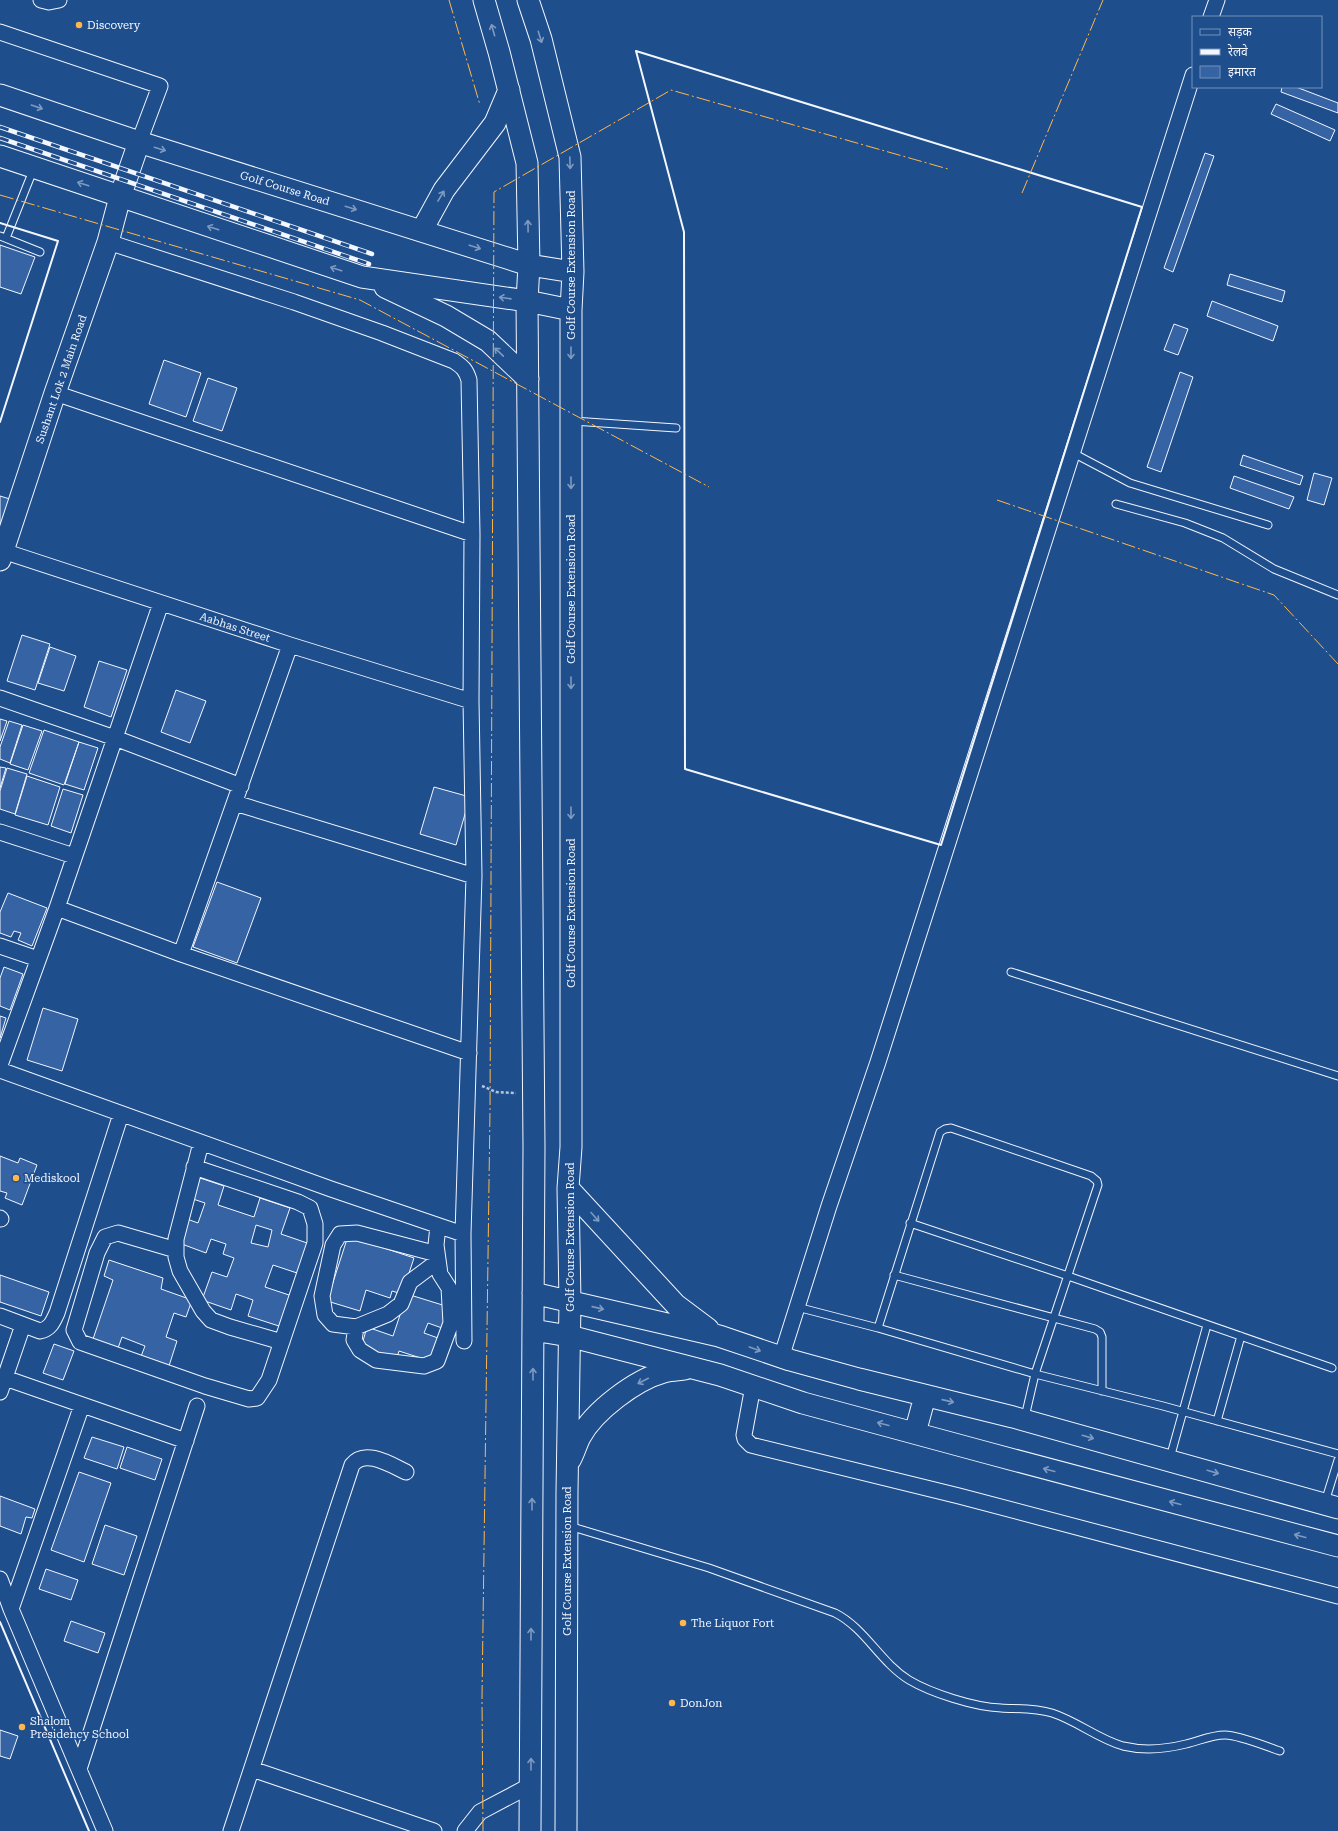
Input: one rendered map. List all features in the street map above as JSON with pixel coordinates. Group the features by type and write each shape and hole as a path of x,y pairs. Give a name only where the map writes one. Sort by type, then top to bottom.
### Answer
{"main road":[{"path":"484,0 509,90 527,163 529,265 527,301 533,1094 530,1831"},
{"name":"Golf Course Extension Road","path":"528,0 542,40 570,157 573,272 571,310 571,1146 568,1188 570,1302 567,1525 566,1831"},
{"path":"422,230 444,190 495,123 509,90"},
{"name":"Golf Course Road","path":"0,95 139,142 529,265 573,272"},
{"name":"Sushant Lok 2 Main Road","path":"1,554 55,392 108,242 120,197 139,142"},
{"path":"0,156 362,277 452,319 488,342 528,378"},
{"path":"362,277 527,301 571,310"},
{"path":"568,1188 676,1305 690,1317 718,1336"},
{"path":"533,1293 718,1336 781,1358 925,1396 1024,1420 1331,1506"},
{"path":"533,1330 569,1336 694,1369 753,1386 803,1403 1338,1546"},
{"path":"568,1467 580,1437 593,1419 617,1398 641,1382 664,1371 694,1369"},
{"path":"915,1433 925,1396"}],"street":[{"path":"41,0 49,2 59,0"},
{"path":"1211,16 1217,0"},
{"path":"0,32 160,86 139,142"},
{"path":"781,1358 828,1206 876,1069 937,872 1073,453 1192,78"},
{"path":"108,242 382,333 454,361 462,366 467,372 469,380 472,534 471,701 474,876 463,1234 464,1341"},
{"path":"55,392 472,534"},
{"name":"Aabhas Street","path":"1,554 161,602 290,645 471,701"},
{"path":"0,1065 57,908 161,602"},
{"path":"181,954 290,645"},
{"path":"0,698 115,738 241,786"},
{"path":"235,802 474,876"},
{"path":"0,832 74,856"},
{"path":"57,908 181,954 469,1053"},
{"path":"0,946 38,959"},
{"path":"0,1070 201,1143 463,1234"},
{"path":"0,1316 40,1331 47,1329 52,1324 57,1313 121,1114"},
{"path":"201,1143 176,1239 176,1257 182,1275 203,1311 211,1320 282,1342"},
{"path":"176,1250 118,1233 105,1237 97,1254 74,1330 80,1342 205,1386 249,1399 257,1398 262,1393 269,1380 315,1243 315,1224 310,1208 298,1202 194,1167"},
{"path":"356,1327 354,1340 360,1350 376,1360 424,1366 437,1361 451,1323 449,1288 440,1274 436,1245 438,1226"},
{"path":"357,1233 438,1258 410,1282 401,1304 388,1314 356,1327 333,1324 326,1315 322,1296 333,1245 340,1234 357,1233"},
{"path":"24,1325 2,1385 82,1405 186,1441"},
{"path":"753,1386 744,1435 744,1439 751,1445 959,1496 1338,1596"},
{"path":"11,1609 82,1405"},
{"path":"79,1769 197,1406"},
{"path":"232,1831 352,1465 356,1459 364,1456 406,1472"},
{"path":"0,1579 11,1609 105,1831"},
{"path":"252,1769 434,1831"},
{"path":"465,1831 480,1812 530,1785"}],"lane":[{"path":"34,168 3,237 40,252"},
{"path":"571,421 676,428"},
{"path":"1073,453 1130,483 1268,525"},
{"path":"1116,504 1185,523 1223,538 1274,569 1338,595"},
{"path":"1011,972 1338,1076"},
{"path":"878,1328 940,1132 950,1128 1091,1176 1097,1181 1098,1185 1035,1374 1024,1420"},
{"path":"910,1223 1068,1276 1332,1368"},
{"path":"894,1275 1088,1326 1100,1332 1102,1337 1102,1391"},
{"path":"797,1307 878,1328 1035,1374 1183,1411 1217,1422 1338,1454"},
{"path":"1170,1460 1208,1325"},
{"path":"1217,1422 1241,1336"},
{"path":"1331,1506 1338,1460"},
{"path":"567,1525 709,1568 835,1613 852,1625 892,1667 908,1679 918,1685 971,1704 1001,1708 1028,1709 1052,1713 1076,1723 1113,1742 1142,1749 1164,1748 1215,1736 1226,1735 1280,1751"}],"path":[{"path":"468,1080 496,1092 533,1094"}],"building":[{"path":"1282,88 1299,88 1338,103 1338,113 1281,92"},
{"path":"1276,104 1335,130 1330,141 1271,114"},
{"path":"1205,153 1214,156 1173,272 1164,268"},
{"path":"0,245 35,257 21,294 0,287"},
{"path":"1230,274 1285,291 1282,302 1227,285"},
{"path":"1212,301 1278,326 1273,341 1207,316"},
{"path":"1174,324 1188,329 1178,355 1164,350"},
{"path":"164,360 201,373 186,417 149,404"},
{"path":"1180,372 1193,377 1161,472 1147,467"},
{"path":"208,378 237,388 222,431 193,421"},
{"path":"1243,455 1303,476 1300,485 1240,465"},
{"path":"1314,473 1332,478 1324,505 1307,500"},
{"path":"1234,476 1294,497 1289,509 1230,488"},
{"path":"0,496 13,500 0,536"},
{"path":"22,635 50,644 35,690 7,681"},
{"path":"50,647 76,656 64,691 38,683"},
{"path":"99,661 127,670 111,717 84,707"},
{"path":"176,690 206,701 190,743 161,732"},
{"path":"0,719 7,721 0,741"},
{"path":"9,721 22,725 10,763 0,759 0,747"},
{"path":"23,725 42,731 28,770 10,764"},
{"path":"44,730 79,742 64,785 29,773"},
{"path":"79,742 98,748 84,790 65,784"},
{"path":"0,767 6,768 0,788"},
{"path":"7,768 27,774 15,814 0,809 0,791"},
{"path":"27,776 60,787 48,825 15,815"},
{"path":"434,787 470,797 456,845 420,834"},
{"path":"63,789 83,795 71,833 51,826"},
{"path":"217,882 261,898 237,963 193,947"},
{"path":"8,893 47,908 32,946 18,940 21,933 14,931 11,937 0,933 0,912"},
{"path":"4,967 23,974 10,1010 0,1006 0,978"},
{"path":"43,1008 78,1019 62,1071 27,1060"},
{"path":"0,1016 6,1018 0,1038"},
{"name":"Mediskool","path":"0,1156 18,1163 20,1158 37,1165 22,1205 5,1198 7,1193 0,1191"},
{"path":"200,1178 224,1186 218,1205 254,1217 260,1198 290,1208 281,1234 310,1244 300,1274 273,1265 265,1287 292,1296 282,1327 248,1316 253,1300 236,1294 231,1310 202,1300 212,1272 227,1277 234,1258 223,1254 226,1244 211,1239 206,1253 179,1243 187,1219 198,1223 205,1203 193,1199","holes":["256,1225 272,1230 268,1247 251,1243"]},
{"path":"348,1236 414,1258 402,1294 392,1291 390,1298 366,1290 360,1311 327,1301"},
{"path":"109,1260 163,1278 161,1289 192,1300 186,1317 174,1313 166,1337 177,1341 168,1369 140,1359 145,1346 122,1337 117,1351 92,1342 113,1280 104,1276"},
{"path":"0,1275 49,1292 41,1316 0,1302"},
{"path":"407,1294 449,1307 442,1328 428,1323 424,1333 438,1338 430,1361 399,1351 396,1360 361,1348 367,1327 393,1336"},
{"path":"54,1344 74,1351 63,1380 43,1373"},
{"path":"92,1437 124,1447 117,1469 84,1458"},
{"path":"127,1447 162,1459 155,1480 120,1468"},
{"path":"79,1472 111,1483 84,1562 51,1550"},
{"path":"0,1496 35,1509 32,1518 26,1517 21,1534 0,1526"},
{"path":"105,1525 137,1536 124,1575 92,1564"},
{"path":"46,1569 78,1580 71,1600 39,1589"},
{"path":"71,1621 105,1633 98,1653 64,1641"},
{"path":"0,1730 18,1736 10,1759 0,1756"}],"railway":[{"path":"0,127 372,254"},
{"path":"0,138 369,264"}],"wall":[{"path":"636,51 1142,207 941,845 685,769 684,232 636,51"},
{"path":"0,223 58,241 0,422"},
{"path":"0,1622 89,1831"}],"power":[{"path":"449,0 480,105"},
{"path":"1022,193 1103,0"},
{"path":"483,1831 482,1698 490,1110 494,192 671,90 948,169"},
{"path":"0,195 360,300 709,487"},
{"path":"997,500 1274,595 1338,664"}],"place":[{"name":"Discovery","path":"79,25"},
{"name":"Mediskool","path":"16,1178"},
{"name":"The Liquor Fort","path":"683,1623"},
{"name":"DonJon","path":"672,1703"},
{"name":"Shalom Presidency School","path":"22,1727"}]}
